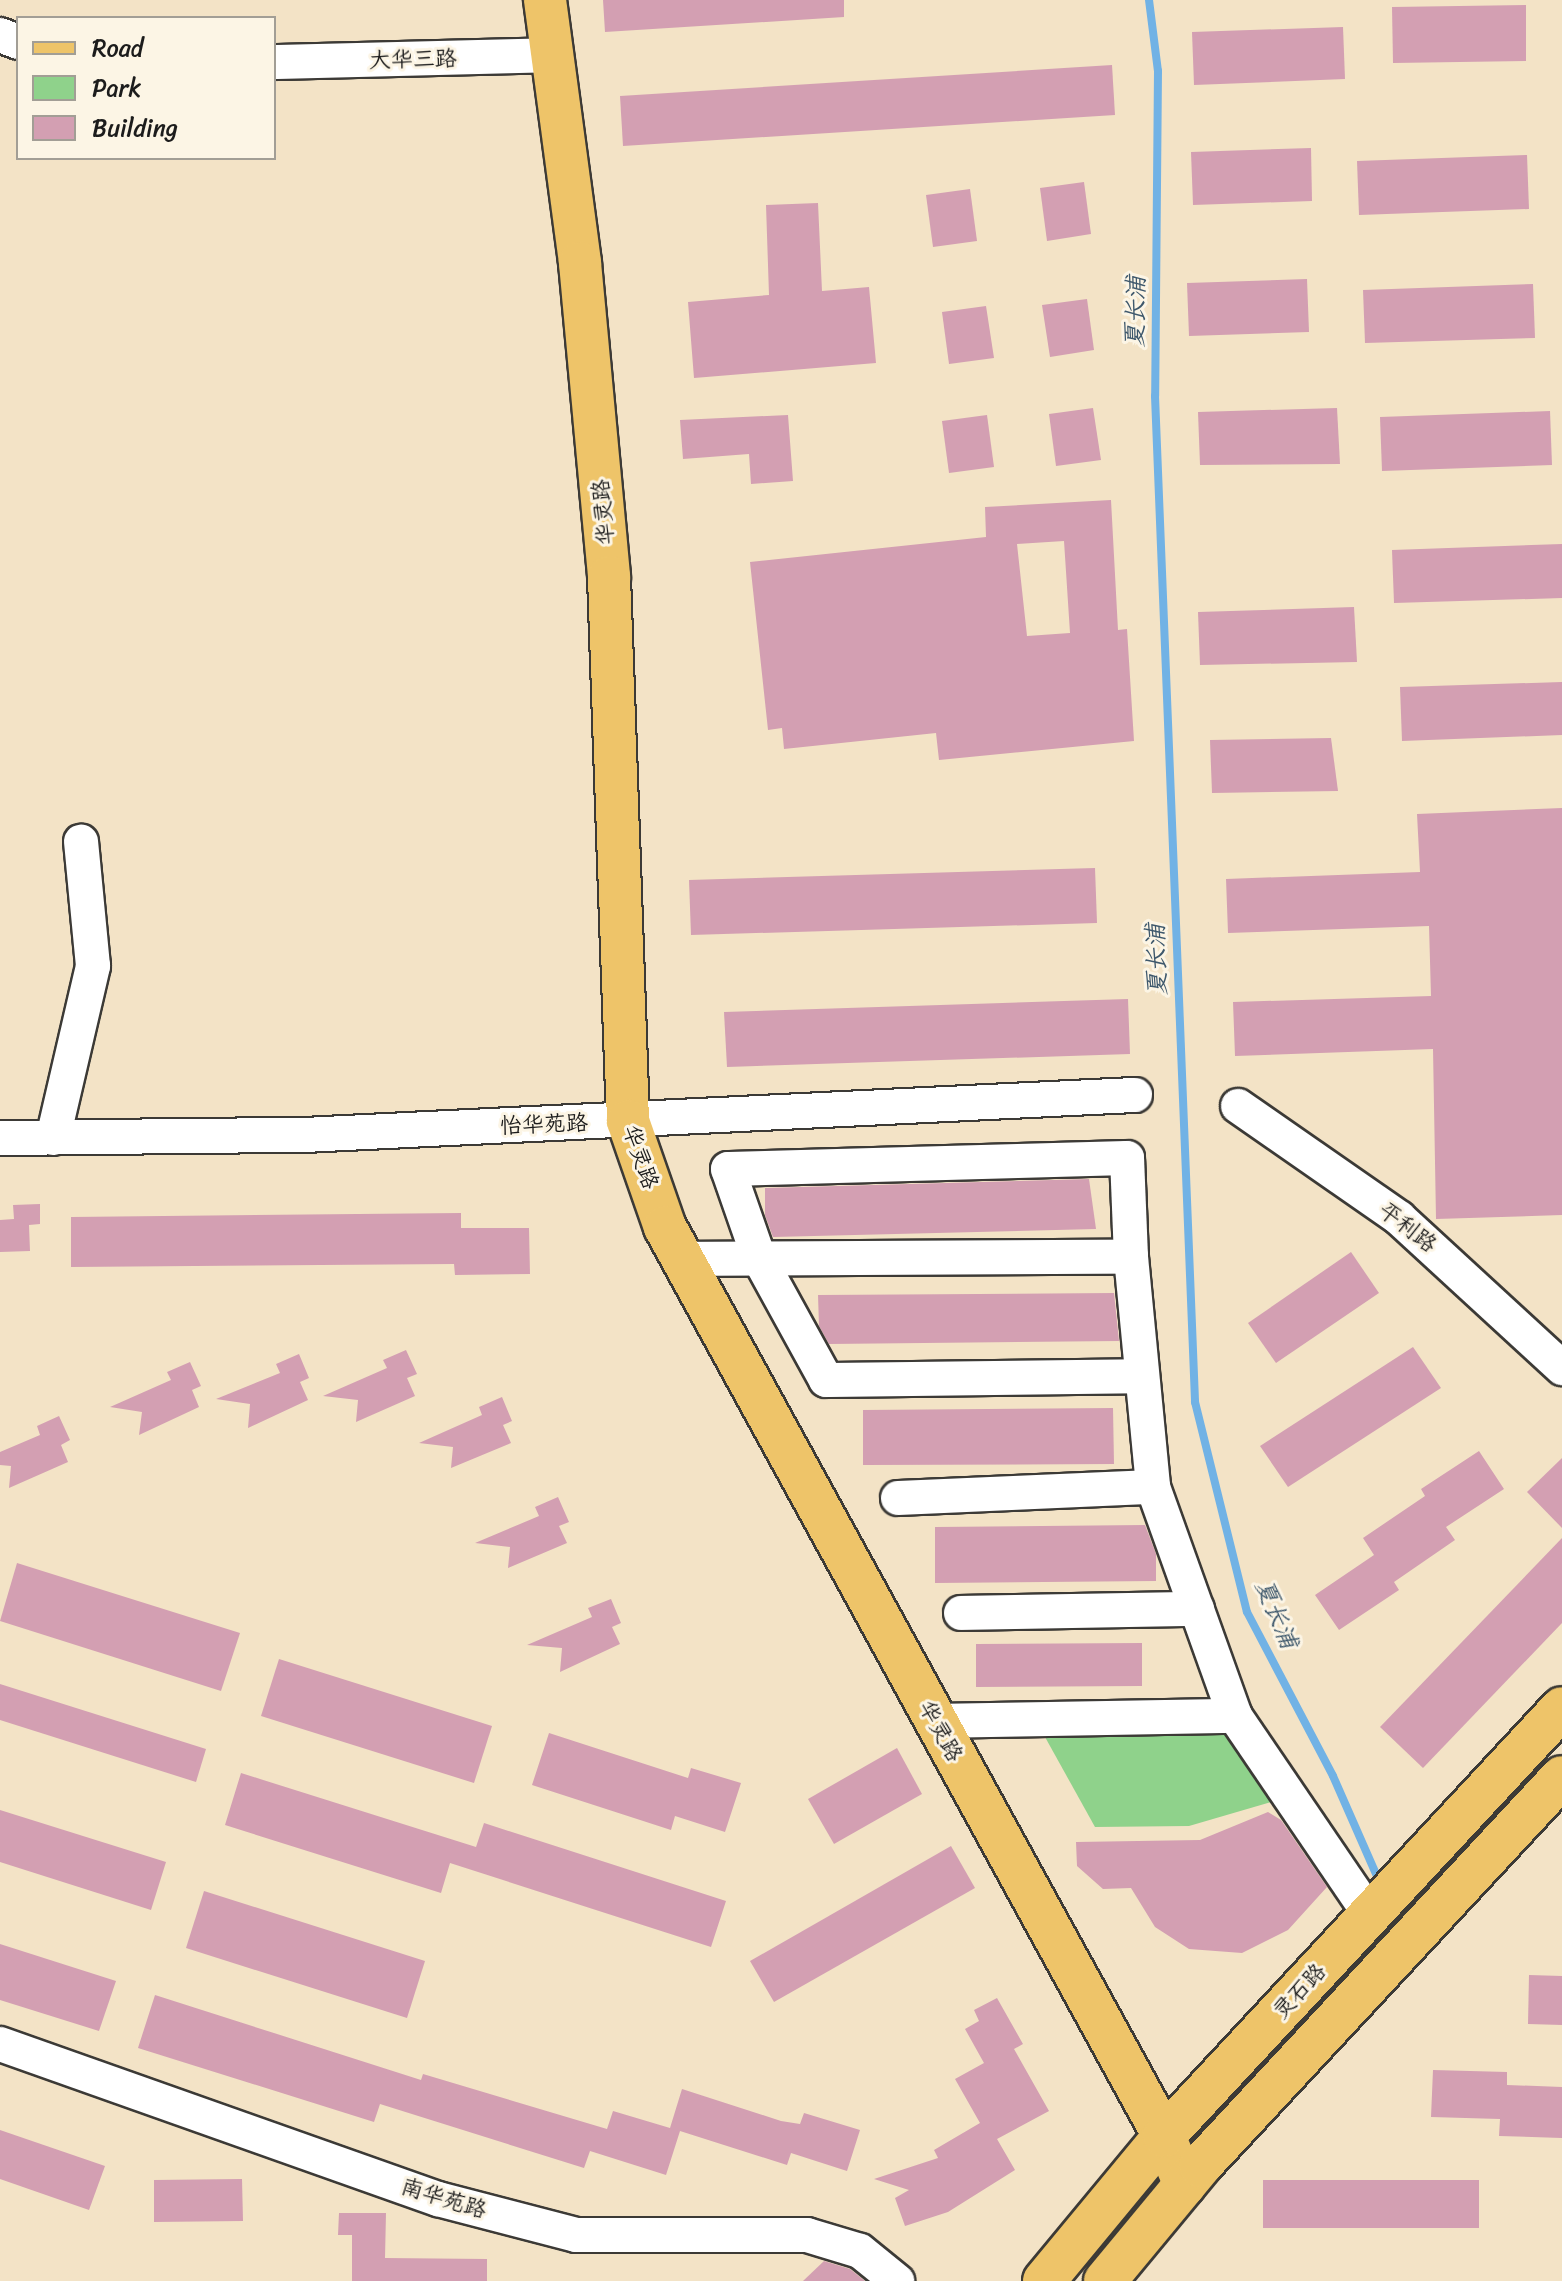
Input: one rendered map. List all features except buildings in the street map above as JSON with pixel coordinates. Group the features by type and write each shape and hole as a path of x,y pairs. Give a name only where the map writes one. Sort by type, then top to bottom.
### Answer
{"main road":[{"name":"华灵路","path":"545,0 580,263 609,577 628,1121 665,1227 1164,2136 1185,2185"},
{"name":"灵石路","path":"1044,2281 1164,2136 1562,1708"},
{"path":"1105,2281 1185,2185 1562,1777"}],"street":[{"name":"大华三路","path":"276,62 552,55"},
{"path":"53,1138 93,966 81,842"},
{"name":"怡华苑路","path":"0,1138 304,1135 1135,1095"},
{"name":"平利路","path":"1238,1106 1399,1218 1562,1368"},
{"path":"1142,1376 826,1380 759,1258 728,1169 1127,1158 1131,1257 1153,1487 1235,1716 1370,1915"},
{"path":"683,1259 1131,1257"},
{"path":"898,1498 1153,1487"},
{"path":"961,1613 1197,1609"},
{"path":"935,1721 1235,1716"},
{"name":"南华苑路","path":"0,2044 438,2199 576,2235 807,2235 860,2251 897,2281"}],"green space":[{"path":"1230,1734 1275,1801 1189,1826 1095,1827 1045,1737"}],"waterway":[{"name":"夏长浦","path":"1149,0 1158,71 1155,396 1195,1402 1247,1612 1333,1776 1380,1883"}]}
